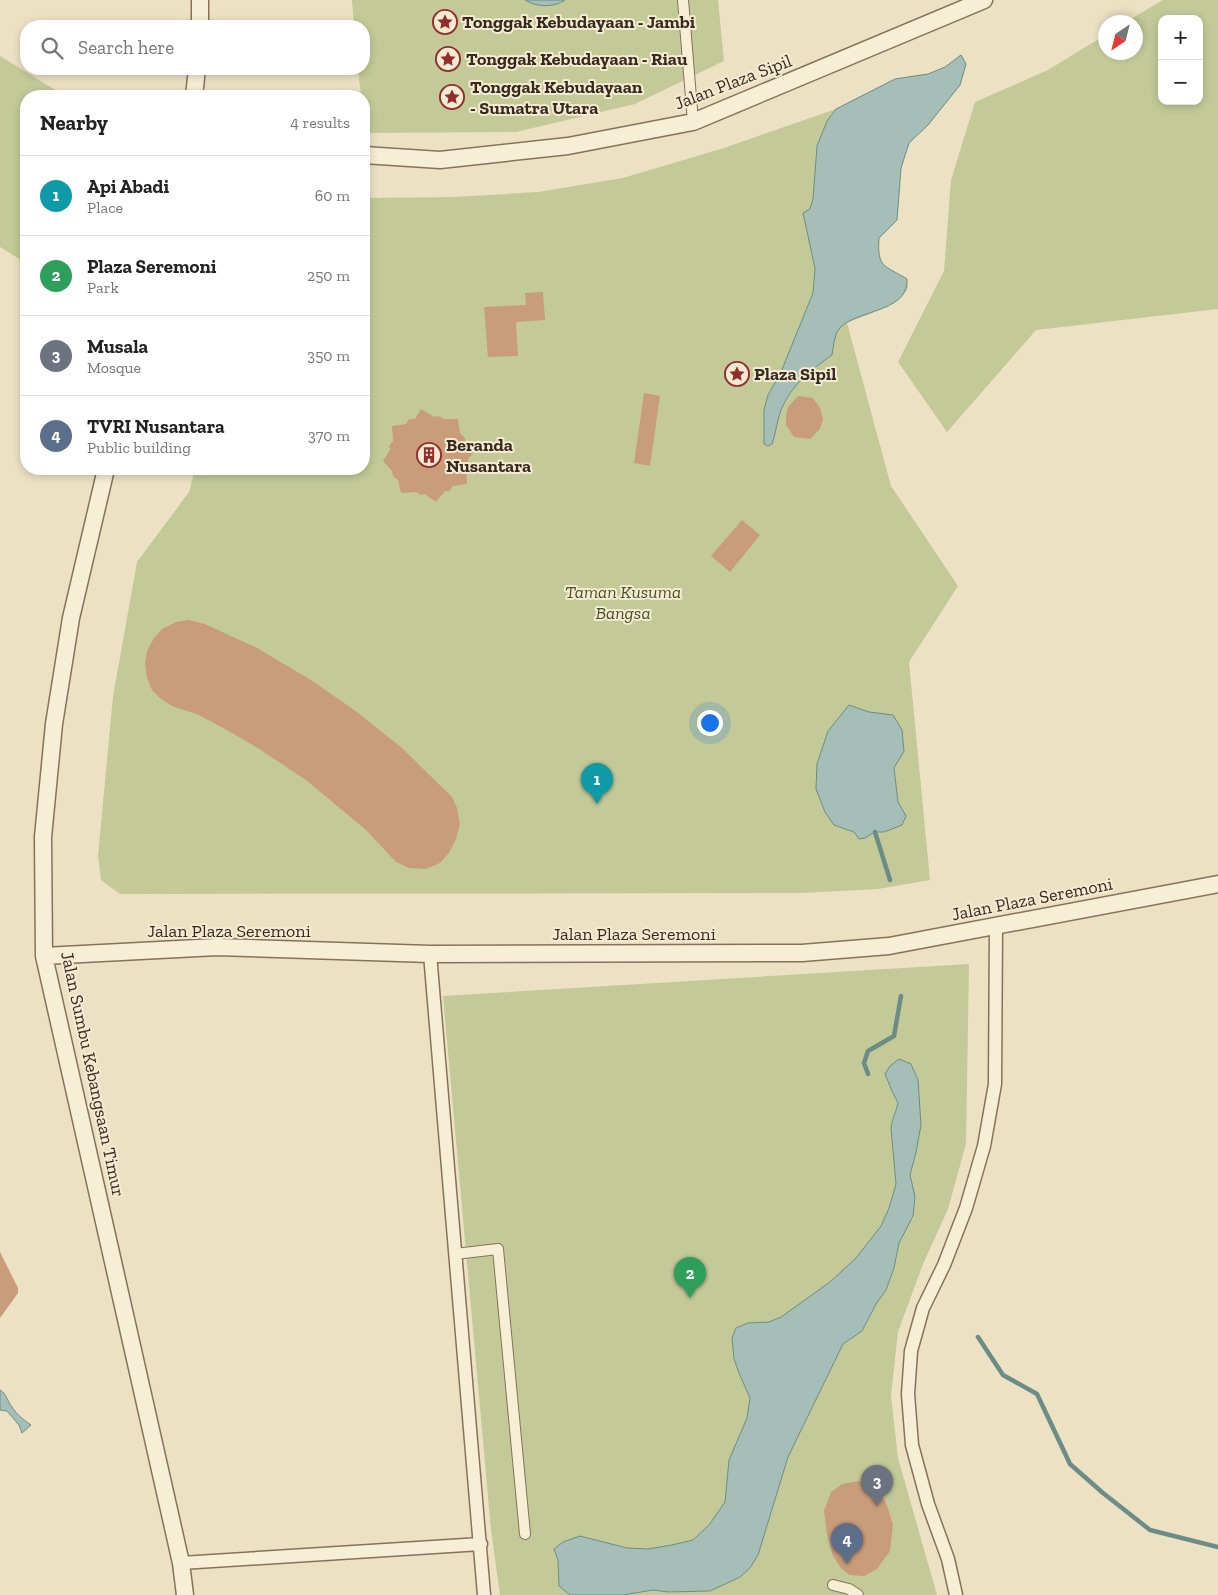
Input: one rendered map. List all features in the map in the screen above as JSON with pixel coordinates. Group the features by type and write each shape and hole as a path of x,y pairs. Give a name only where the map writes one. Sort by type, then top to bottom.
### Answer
{"street":[{"path":"200,0 200,20"},
{"path":"683,0 693,122"},
{"name":"Jalan Plaza Sipil","path":"370,155 440,160 568,146 693,122 984,0"},
{"path":"195,90 196,75"},
{"name":"Jalan Sumbu Kebangsaan Timur","path":"105,475 70,618 54,724 43,837 44,956 181,1563 185,1595"},
{"name":"Jalan Plaza Seremoni","path":"44,956 217,947 430,954 802,953 889,946 1218,884"},
{"path":"956,1595 948,1559 928,1504 912,1445 908,1394 911,1351 923,1308 944,1265 966,1208 984,1146 995,1084 996,926"},
{"path":"430,954 484,1595"},
{"path":"455,1254 498,1249 525,1534"},
{"path":"181,1563 481,1544"},
{"path":"833,1585 858,1595"}],"green space":[{"path":"352,0 718,0 724,61 635,104 516,132 370,133 370,90 360,90 359,75 370,75 370,20 354,20"},
{"path":"1163,0 1218,0 1218,309 1036,330 947,432 898,362 944,271 951,180 975,102 1048,70 1098,39 1098,60 1143,60 1143,15 1138,15"},
{"name":"Taman Kusuma Bangsa","path":"961,55 966,64 960,85 928,125 909,143 901,168 897,220 879,238 879,255 881,260 888,268 907,279 908,287 899,299 891,304 847,323 891,486 958,586 909,662 930,880 878,889 802,893 120,894 101,880 98,856 113,696 137,562 189,492 193,475 370,475 370,198 455,197 538,192 623,178 724,148 836,109 895,79 928,74 945,67"},
{"path":"0,56 20,68 20,75 31,75 55,90 20,90 20,259 0,247"},
{"path":"969,964 966,1144 948,1209 923,1264 898,1332 891,1396 898,1458 937,1595 500,1595 491,1530 443,996"}],"water":[{"path":"525,0 565,0 561,3 545,6"},
{"path":"961,55 966,64 960,85 928,125 909,143 901,168 897,220 879,238 879,255 881,260 888,268 907,279 905,291 899,299 889,306 853,319 837,332 832,355 802,379 790,393 780,414 772,444 768,446 764,444 764,410 768,395 781,372 813,293 815,268 803,213 810,209 813,199 817,146 827,121 836,109 895,79 928,74 945,67"},
{"path":"849,705 869,712 893,715 902,730 904,751 894,768 898,802 906,816 902,825 884,832 875,832 859,839 854,832 834,825 825,812 816,789 817,764 828,731"},
{"path":"899,1059 911,1064 918,1080 921,1125 910,1175 915,1197 913,1216 899,1243 894,1268 886,1290 876,1304 862,1331 843,1344 788,1457 758,1555 750,1568 740,1577 710,1591 668,1592 653,1590 623,1595 570,1595 559,1586 558,1560 554,1549 563,1542 580,1536 627,1548 648,1549 693,1540 709,1525 725,1502 729,1460 747,1418 750,1398 734,1359 732,1338 736,1328 748,1323 769,1322 781,1317 830,1282 856,1258 881,1226 896,1184 891,1128 898,1103 885,1074 890,1066"},
{"path":"0,1390 16,1412 31,1425 22,1433 19,1425 7,1411 0,1410"}],"building":[{"path":"543,292 545,320 516,322 518,356 488,357 484,307 526,305 525,293"},
{"path":"644,393 660,396 650,466 634,463"},
{"path":"798,396 813,398 820,408 823,419 820,429 810,439 794,437 786,425 788,407"},
{"name":"Beranda Nusantara","path":"421,409 434,417 458,419 460,433 475,451 468,459 469,465 466,469 467,484 453,486 449,491 445,491 436,502 425,494 421,495 416,492 401,493 398,480 383,461 393,441 392,426 406,424 409,419 415,419"},
{"path":"742,520 760,535 730,572 711,556"},
{"path":"189,620 205,624 257,648 311,680 357,712 402,748 452,797 457,808 460,824 456,839 449,853 440,863 426,869 409,868 396,862 366,830 306,780 225,729 199,715 172,706 161,699 152,690 147,678 145,663 147,651 154,638 162,629 176,622"},
{"path":"0,1252 18,1288 18,1293 0,1318"},
{"path":"859,1481 871,1485 885,1500 893,1524 890,1551 877,1569 864,1576 849,1575 841,1568 833,1556 827,1534 824,1511 831,1492 842,1484"}],"waterway":[{"path":"875,832 890,880"},
{"path":"868,1074 864,1063 868,1051 894,1036 901,996"},
{"path":"978,1337 1003,1375 1037,1394 1070,1464 1103,1493 1150,1530 1218,1547"}],"place":[{"name":"Tonggak Kebudayaan - Jambi","path":"445,22"},
{"name":"Tonggak Kebudayaan - Riau","path":"448,59"},
{"name":"Tonggak Kebudayaan - Sumatra Utara","path":"452,97"},
{"name":"Plaza Sipil","path":"737,374"},
{"name":"Beranda Nusantara","path":"429,455"},
{"name":"Api Abadi","path":"597,804"},
{"name":"Plaza Seremoni","path":"690,1298"},
{"name":"Musala","path":"877,1506"},
{"name":"TVRI Nusantara","path":"847,1564"}]}
